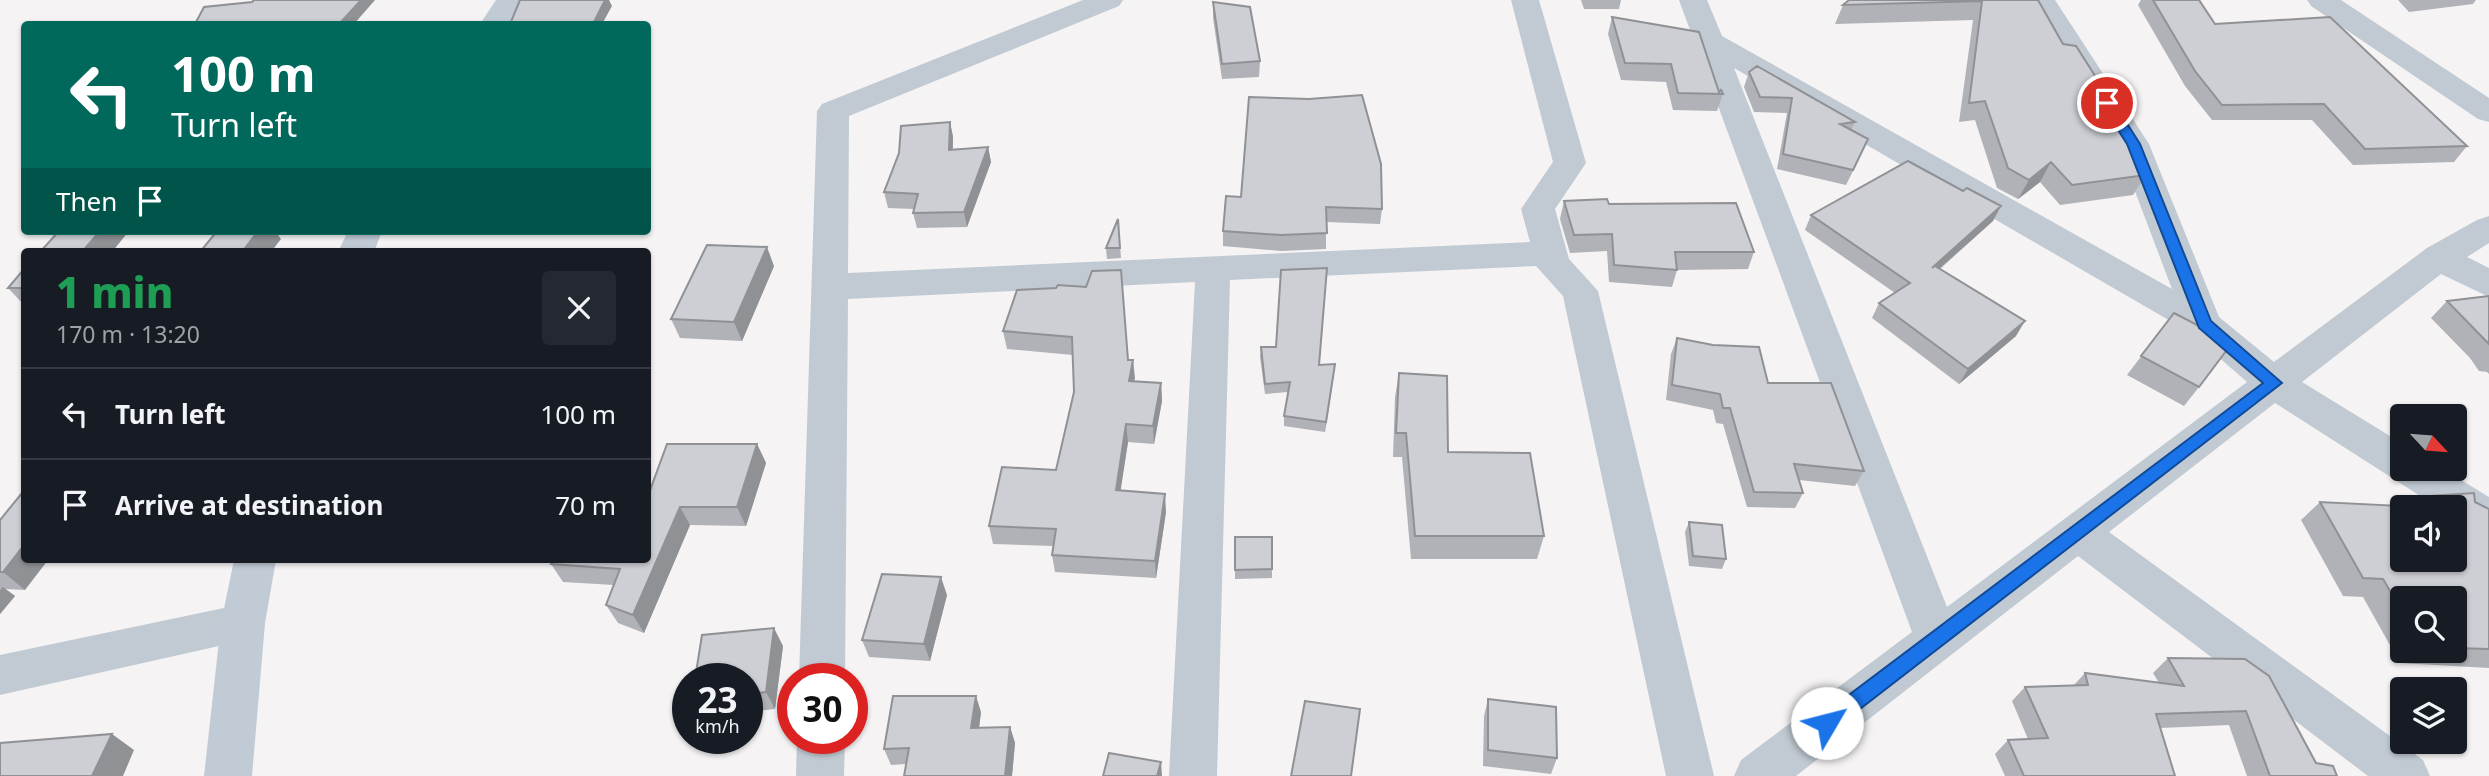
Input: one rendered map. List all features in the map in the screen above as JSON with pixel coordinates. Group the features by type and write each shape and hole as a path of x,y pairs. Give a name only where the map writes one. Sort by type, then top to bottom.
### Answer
{"street":[{"path":"496,21 511,0"},
{"path":"822,663 833,111 1110,0"},
{"path":"1525,0 1570,163 1538,209 1553,264 1580,291 1690,776"},
{"path":"1693,0 1937,639"},
{"path":"2045,0 2133,144 2204,324"},
{"path":"2321,0 2489,112"},
{"path":"1707,40 2204,324 2274,383 2390,456"},
{"path":"1762,775 2439,257 2489,228"},
{"path":"830,287 1550,253"},
{"path":"2439,257 2489,284"},
{"path":"1193,776 1213,269"},
{"path":"2429,481 2489,519"},
{"path":"2077,532 2406,776"},
{"path":"228,776 243,623 254,563"},
{"path":"0,675 243,623"},
{"path":"820,776 821,754"}],"building":[{"path":"361,0 342,21 197,21 204,7 252,2"},
{"path":"520,0 605,0 594,21 511,21"},
{"path":"1849,0 2038,0 2063,44 2076,46 2127,126 2146,175 2072,185 2051,162 2029,180 2008,168 1985,101 1969,103 1982,1 1843,5"},
{"path":"2153,0 2199,0 2215,24 2330,17 2467,146 2365,149 2324,104 2222,105 2195,71"},
{"path":"1213,2 1250,7 1260,61 1222,64"},
{"path":"1612,17 1699,32 1719,92 1721,90 1723,94 1678,93 1671,64 1625,63"},
{"path":"1757,66 1855,122 1840,124 1868,139 1853,170 1783,154 1792,98 1760,97 1749,72"},
{"path":"1362,95 1381,164 1382,209 1326,207 1327,233 1281,235 1223,231 1226,196 1241,197 1249,97 1309,99"},
{"path":"950,122 949,150 988,147 964,212 913,213 918,194 884,192 899,153 901,126"},
{"path":"1908,161 1963,191 1967,188 2001,206 1932,268 1935,266 2025,321 1968,369 1879,303 1910,283 1811,215"},
{"path":"1607,199 1609,204 1736,203 1754,252 1675,252 1677,270 1614,265 1612,234 1574,235 1564,201"},
{"path":"1118,219 1120,248 1106,248"},
{"path":"55,235 97,235 85,248 44,248"},
{"path":"214,235 255,235 245,248 203,248"},
{"path":"707,245 767,247 734,322 671,319"},
{"path":"1327,268 1319,365 1335,364 1326,422 1284,416 1290,382 1265,384 1261,347 1276,347 1281,270"},
{"path":"1121,270 1128,360 1133,360 1129,381 1161,383 1153,426 1126,424 1116,490 1165,494 1155,561 1052,555 1056,529 989,526 1002,467 1056,470 1074,392 1072,337 1003,331 1017,290 1056,288 1058,285 1086,287 1092,271"},
{"path":"21,273 21,288 8,288"},
{"path":"2489,296 2489,344 2447,301"},
{"path":"2174,313 2232,343 2199,387 2141,356"},
{"path":"1677,338 1713,345 1759,347 1768,383 1831,383 1864,471 1794,464 1803,493 1754,492 1730,408 1723,408 1720,394 1672,385"},
{"path":"1399,373 1447,376 1448,452 1530,453 1544,536 1415,536 1406,433 1396,433"},
{"path":"667,444 757,444 737,507 680,507 633,615 606,605 620,569 551,564 651,563 651,488"},
{"path":"2474,493 2475,502 2489,509 2489,649 2467,648 2467,586 2390,586 2390,591 2383,579 2363,578 2320,502 2390,506 2390,572 2467,572 2467,495 2443,495"},
{"path":"21,494 21,549 3,572 0,572 0,520"},
{"path":"1689,522 1722,525 1726,559 1693,556"},
{"path":"1235,537 1272,537 1272,569 1235,570"},
{"path":"882,574 941,577 924,644 862,640"},
{"path":"774,628 766,692 763,692 763,663 698,663 702,635"},
{"path":"2168,658 2245,659 2269,676 2316,763 2333,766 2337,776 2270,776 2246,711 2156,714 2175,776 2024,776 2008,740 2048,738 2025,687 2088,685 2085,673 2184,686"},
{"path":"893,696 976,696 971,728 1010,727 1005,776 904,776 909,748 884,749"},
{"path":"1488,699 1556,707 1557,758 1488,750"},
{"path":"1305,701 1360,709 1351,776 1291,776"},
{"path":"112,734 92,776 0,776 0,743"},
{"path":"1109,753 1161,762 1157,776 1103,776"}],"route":[{"path":"1827,723 2274,383 2204,324 2133,144 2107,103"}]}
